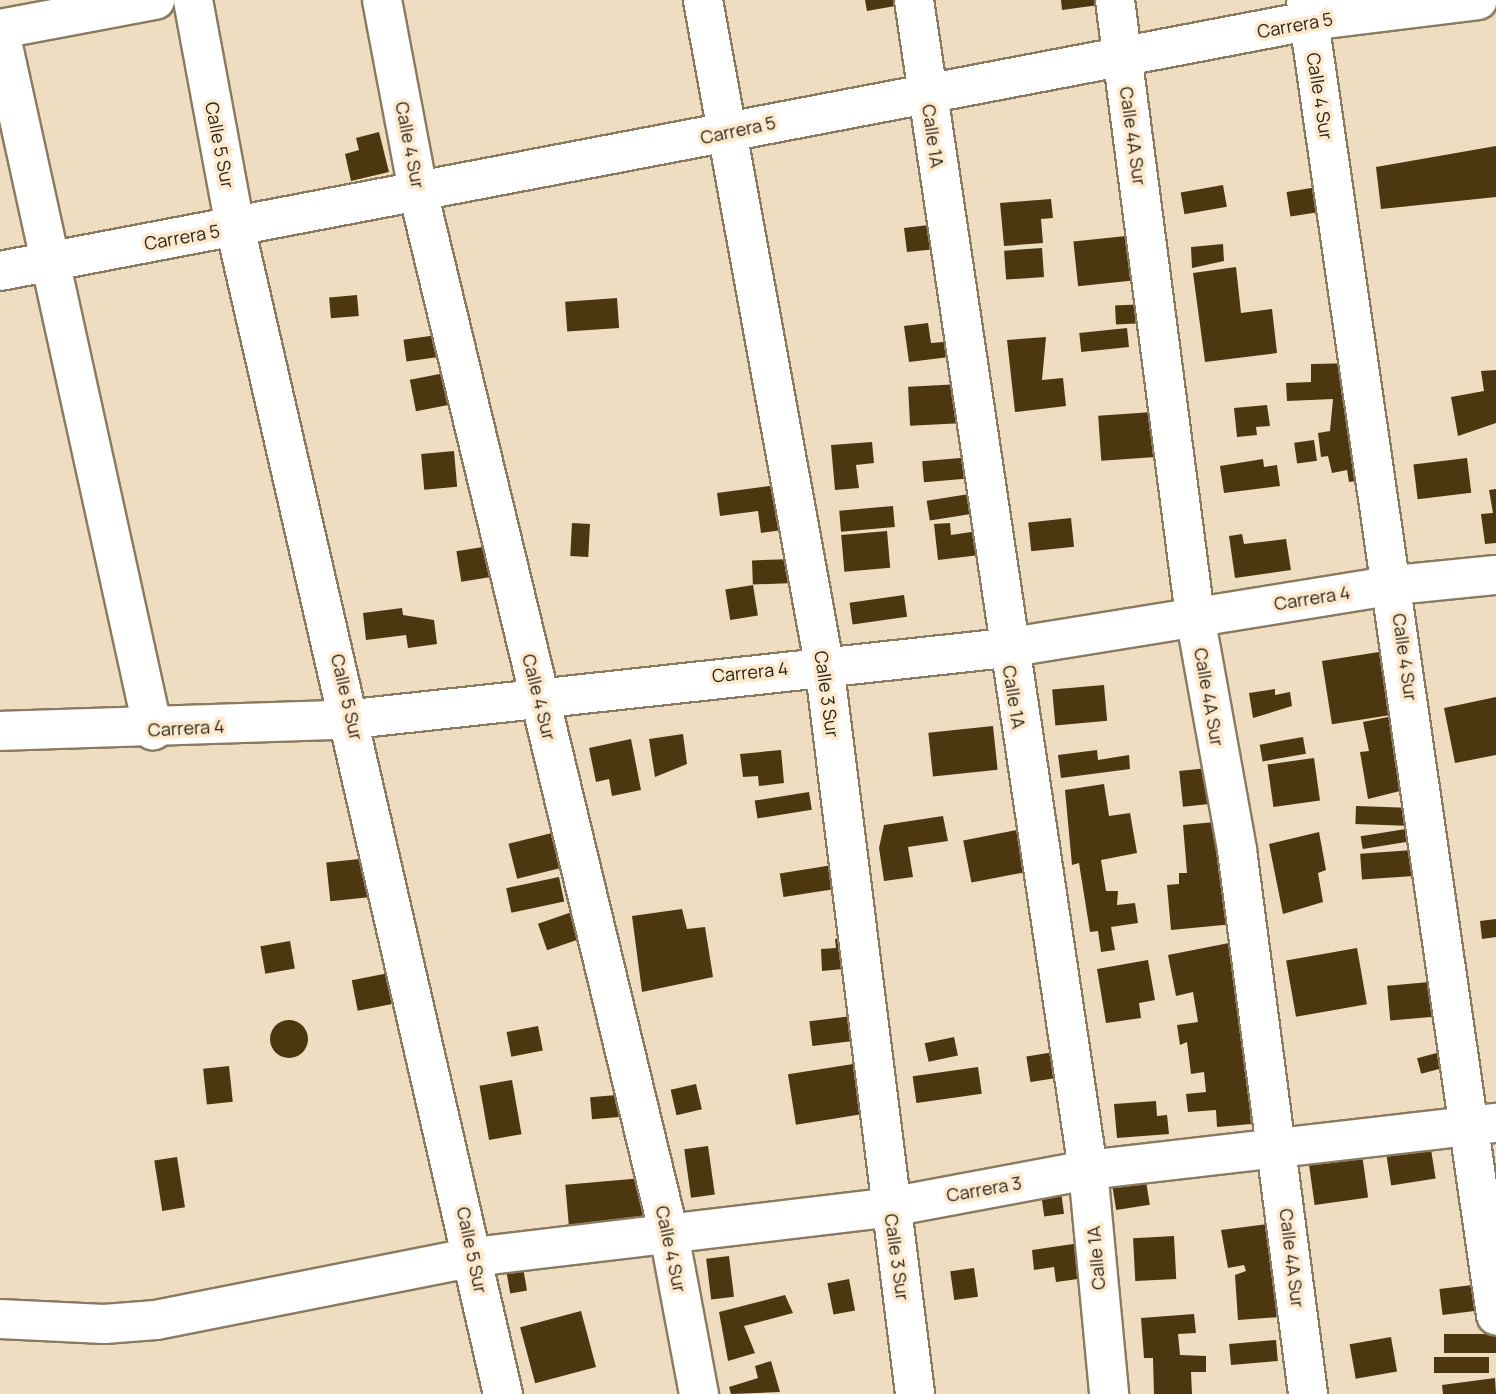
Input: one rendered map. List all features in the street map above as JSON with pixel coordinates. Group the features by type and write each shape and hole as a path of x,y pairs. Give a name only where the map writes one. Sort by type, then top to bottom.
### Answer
{"street":[{"path":"153,730 46,262 0,31 155,0"},
{"name":"Calle 5 Sur","path":"193,0 235,227 353,719 503,1394"},
{"name":"Calle 4 Sur","path":"382,0 419,196 669,1234 699,1394"},
{"name":"Calle 3 Sur","path":"704,0 730,132 824,664 915,1394"},
{"name":"Calle 1A","path":"914,0 1006,648 1088,1170 1109,1394"},
{"name":"Calle 4A Sur","path":"1115,0 1195,616 1237,850 1308,1394"},
{"name":"Carrera 5","path":"0,271 419,196 927,92 1122,58 1307,11 1479,0"},
{"name":"Calle 4 Sur","path":"1307,11 1395,585 1484,1125 1496,1315"},
{"name":"Carrera 4","path":"0,732 153,730 353,719 538,694 1006,648 1395,585 1496,575"},
{"name":"Carrera 3","path":"0,1319 156,1320 473,1257 890,1207 1088,1170 1484,1125"}],"building":[{"path":"865,0 893,0 895,6 867,11"},
{"path":"1061,0 1098,0 1099,5 1062,10"},
{"path":"379,132 389,172 351,181 345,154 359,150 356,138"},
{"path":"1496,146 1496,197 1381,209 1376,167"},
{"path":"1223,185 1227,207 1184,214 1181,192"},
{"path":"1330,185 1334,210 1290,217 1287,192"},
{"path":"1051,199 1053,218 1041,219 1043,243 1004,246 1000,203"},
{"path":"929,225 946,248 907,252 904,228"},
{"path":"1145,234 1150,279 1078,286 1073,242"},
{"path":"1223,244 1224,261 1192,268 1191,247"},
{"path":"1042,248 1044,277 1006,280 1004,251"},
{"path":"1236,267 1241,313 1272,309 1277,353 1205,362 1193,273"},
{"path":"357,295 359,316 331,318 329,297"},
{"path":"617,298 619,328 567,332 565,302"},
{"path":"1146,304 1147,323 1116,325 1115,306"},
{"path":"928,323 931,343 955,341 957,356 909,362 904,326"},
{"path":"1127,328 1129,347 1081,352 1079,333"},
{"path":"451,333 454,355 407,361 403,340"},
{"path":"1046,337 1042,380 1063,378 1066,406 1015,412 1007,340"},
{"path":"1360,363 1377,478 1349,482 1347,470 1332,473 1328,456 1321,457 1318,433 1330,431 1333,399 1287,401 1286,383 1311,382 1311,364"},
{"path":"1496,370 1496,423 1458,436 1451,397 1484,391 1481,371"},
{"path":"455,371 461,402 416,411 410,380"},
{"path":"962,384 964,423 910,426 908,387"},
{"path":"1267,405 1270,426 1256,427 1257,435 1237,437 1234,408"},
{"path":"1167,411 1170,456 1101,461 1098,416"},
{"path":"1314,440 1317,461 1297,464 1294,443"},
{"path":"872,442 874,463 856,465 859,488 835,490 831,445"},
{"path":"454,451 457,487 424,490 421,454"},
{"path":"972,457 974,478 924,482 922,461"},
{"path":"1467,458 1471,493 1418,499 1413,465"},
{"path":"1263,459 1264,467 1277,465 1280,486 1224,493 1220,466"},
{"path":"784,484 790,529 761,533 758,511 720,516 717,493"},
{"path":"1496,489 1496,543 1485,544 1481,514 1493,513 1489,490"},
{"path":"982,492 985,512 930,521 927,501"},
{"path":"893,506 895,527 841,532 839,511"},
{"path":"1071,518 1074,547 1031,551 1028,522"},
{"path":"572,523 590,524 588,557 570,556"},
{"path":"950,523 951,535 985,530 988,554 938,560 934,524"},
{"path":"887,531 890,568 844,572 841,535"},
{"path":"1242,534 1244,544 1286,539 1291,570 1235,578 1229,536"},
{"path":"489,546 494,577 461,582 456,551"},
{"path":"794,559 795,583 753,584 752,560"},
{"path":"753,585 758,616 730,620 725,589"},
{"path":"904,595 907,617 853,624 850,603"},
{"path":"402,608 403,615 434,620 437,644 408,648 406,635 366,640 363,613"},
{"path":"1398,649 1408,712 1332,724 1322,661"},
{"path":"1104,685 1107,721 1055,725 1052,690"},
{"path":"1275,689 1275,695 1290,692 1292,706 1253,718 1249,693"},
{"path":"1496,697 1496,755 1455,763 1444,708"},
{"path":"1408,713 1408,789 1368,799 1360,752 1369,751 1363,722"},
{"path":"993,726 998,770 933,777 928,733"},
{"path":"683,734 687,764 655,777 649,739"},
{"path":"1303,737 1306,754 1263,761 1260,745"},
{"path":"631,739 641,790 612,796 609,779 596,782 589,748"},
{"path":"781,750 784,783 759,786 758,776 743,777 740,754"},
{"path":"1097,750 1098,760 1129,755 1130,769 1061,778 1058,755"},
{"path":"1314,758 1320,801 1273,807 1267,765"},
{"path":"1217,767 1221,803 1183,807 1179,771"},
{"path":"1104,784 1109,816 1130,813 1137,853 1101,860 1106,891 1118,891 1117,905 1135,903 1138,923 1111,927 1115,950 1101,952 1098,931 1090,932 1079,863 1072,865 1065,790"},
{"path":"809,792 812,810 757,818 755,801"},
{"path":"1356,806 1421,808 1420,826 1355,824"},
{"path":"943,816 948,841 908,847 913,877 884,881 879,848 884,825"},
{"path":"1226,821 1244,923 1171,930 1167,885 1179,884 1179,873 1187,873 1183,825"},
{"path":"1027,828 1035,870 971,883 963,840"},
{"path":"1412,828 1414,841 1363,849 1361,836"},
{"path":"556,832 565,867 517,879 508,844"},
{"path":"1319,832 1326,870 1318,873 1323,902 1283,914 1269,844"},
{"path":"1427,849 1429,875 1362,880 1360,854"},
{"path":"369,858 373,897 330,901 326,862"},
{"path":"839,864 843,888 783,897 780,873"},
{"path":"559,877 564,901 511,913 506,888"},
{"path":"682,909 687,929 705,927 713,977 642,992 632,916"},
{"path":"572,912 581,938 547,950 538,924"},
{"path":"1496,919 1496,937 1482,939 1480,921"},
{"path":"842,938 853,968 822,971 821,949 836,948 835,939"},
{"path":"290,941 295,969 265,974 260,946"},
{"path":"1229,943 1250,1100 1264,1099 1265,1113 1250,1114 1251,1124 1217,1127 1216,1110 1188,1112 1186,1094 1206,1092 1204,1072 1191,1074 1187,1042 1180,1045 1177,1025 1198,1022 1193,992 1176,996 1168,955"},
{"path":"1357,948 1367,1004 1296,1017 1286,961"},
{"path":"1148,960 1155,1000 1139,1003 1141,1018 1106,1023 1097,969"},
{"path":"394,972 400,1002 358,1011 352,980"},
{"path":"1441,981 1444,1016 1390,1021 1387,986"},
{"path":"860,1015 863,1040 812,1046 809,1021"},
{"path":"289,1020 303,1025 308,1039 303,1053 289,1058 275,1053 270,1039 275,1025"},
{"path":"538,1026 543,1051 511,1057 507,1032"},
{"path":"954,1037 958,1056 929,1062 925,1043"},
{"path":"1448,1050 1452,1065 1421,1074 1417,1058"},
{"path":"1054,1052 1058,1078 1030,1082 1026,1056"},
{"path":"866,1062 874,1112 796,1125 788,1074"},
{"path":"229,1066 233,1102 207,1105 203,1069"},
{"path":"978,1067 982,1094 916,1103 913,1076"},
{"path":"512,1080 522,1134 489,1140 480,1086"},
{"path":"696,1084 702,1109 677,1115 671,1090"},
{"path":"617,1095 619,1117 592,1119 590,1097"},
{"path":"1156,1101 1157,1116 1167,1115 1169,1134 1117,1138 1114,1104"},
{"path":"1430,1143 1436,1179 1391,1186 1386,1150"},
{"path":"708,1146 715,1195 691,1198 684,1149"},
{"path":"1362,1154 1368,1198 1315,1205 1309,1162"},
{"path":"177,1157 185,1207 162,1211 154,1161"},
{"path":"643,1178 647,1222 569,1229 565,1185"},
{"path":"1146,1181 1150,1205 1116,1210 1112,1186"},
{"path":"1061,1192 1064,1214 1044,1217 1041,1195"},
{"path":"1284,1222 1293,1316 1238,1320 1235,1275 1246,1271 1244,1265 1228,1268 1221,1230"},
{"path":"1174,1236 1176,1279 1135,1281 1133,1238"},
{"path":"1080,1243 1085,1278 1056,1282 1054,1267 1034,1270 1032,1250"},
{"path":"729,1256 734,1297 711,1299 706,1259"},
{"path":"522,1262 527,1291 510,1294 505,1265"},
{"path":"974,1268 978,1297 954,1300 950,1271"},
{"path":"849,1279 855,1310 834,1315 827,1283"},
{"path":"1489,1283 1492,1309 1443,1315 1439,1289"},
{"path":"785,1295 793,1313 744,1326 755,1353 728,1361 719,1312"},
{"path":"581,1311 596,1367 535,1383 520,1327"},
{"path":"1194,1314 1196,1333 1178,1334 1180,1355 1206,1356 1206,1372 1191,1372 1192,1394 1154,1394 1153,1358 1144,1358 1141,1318"},
{"path":"1444,1334 1496,1334 1496,1353 1444,1353"},
{"path":"1391,1337 1397,1371 1356,1379 1350,1344"},
{"path":"1276,1340 1278,1361 1231,1365 1229,1344"},
{"path":"1434,1357 1489,1357 1489,1373 1434,1373"},
{"path":"771,1361 780,1392 731,1394 729,1387 758,1378 755,1366"},
{"path":"1495,1378 1496,1394 1443,1394 1442,1385"}]}
